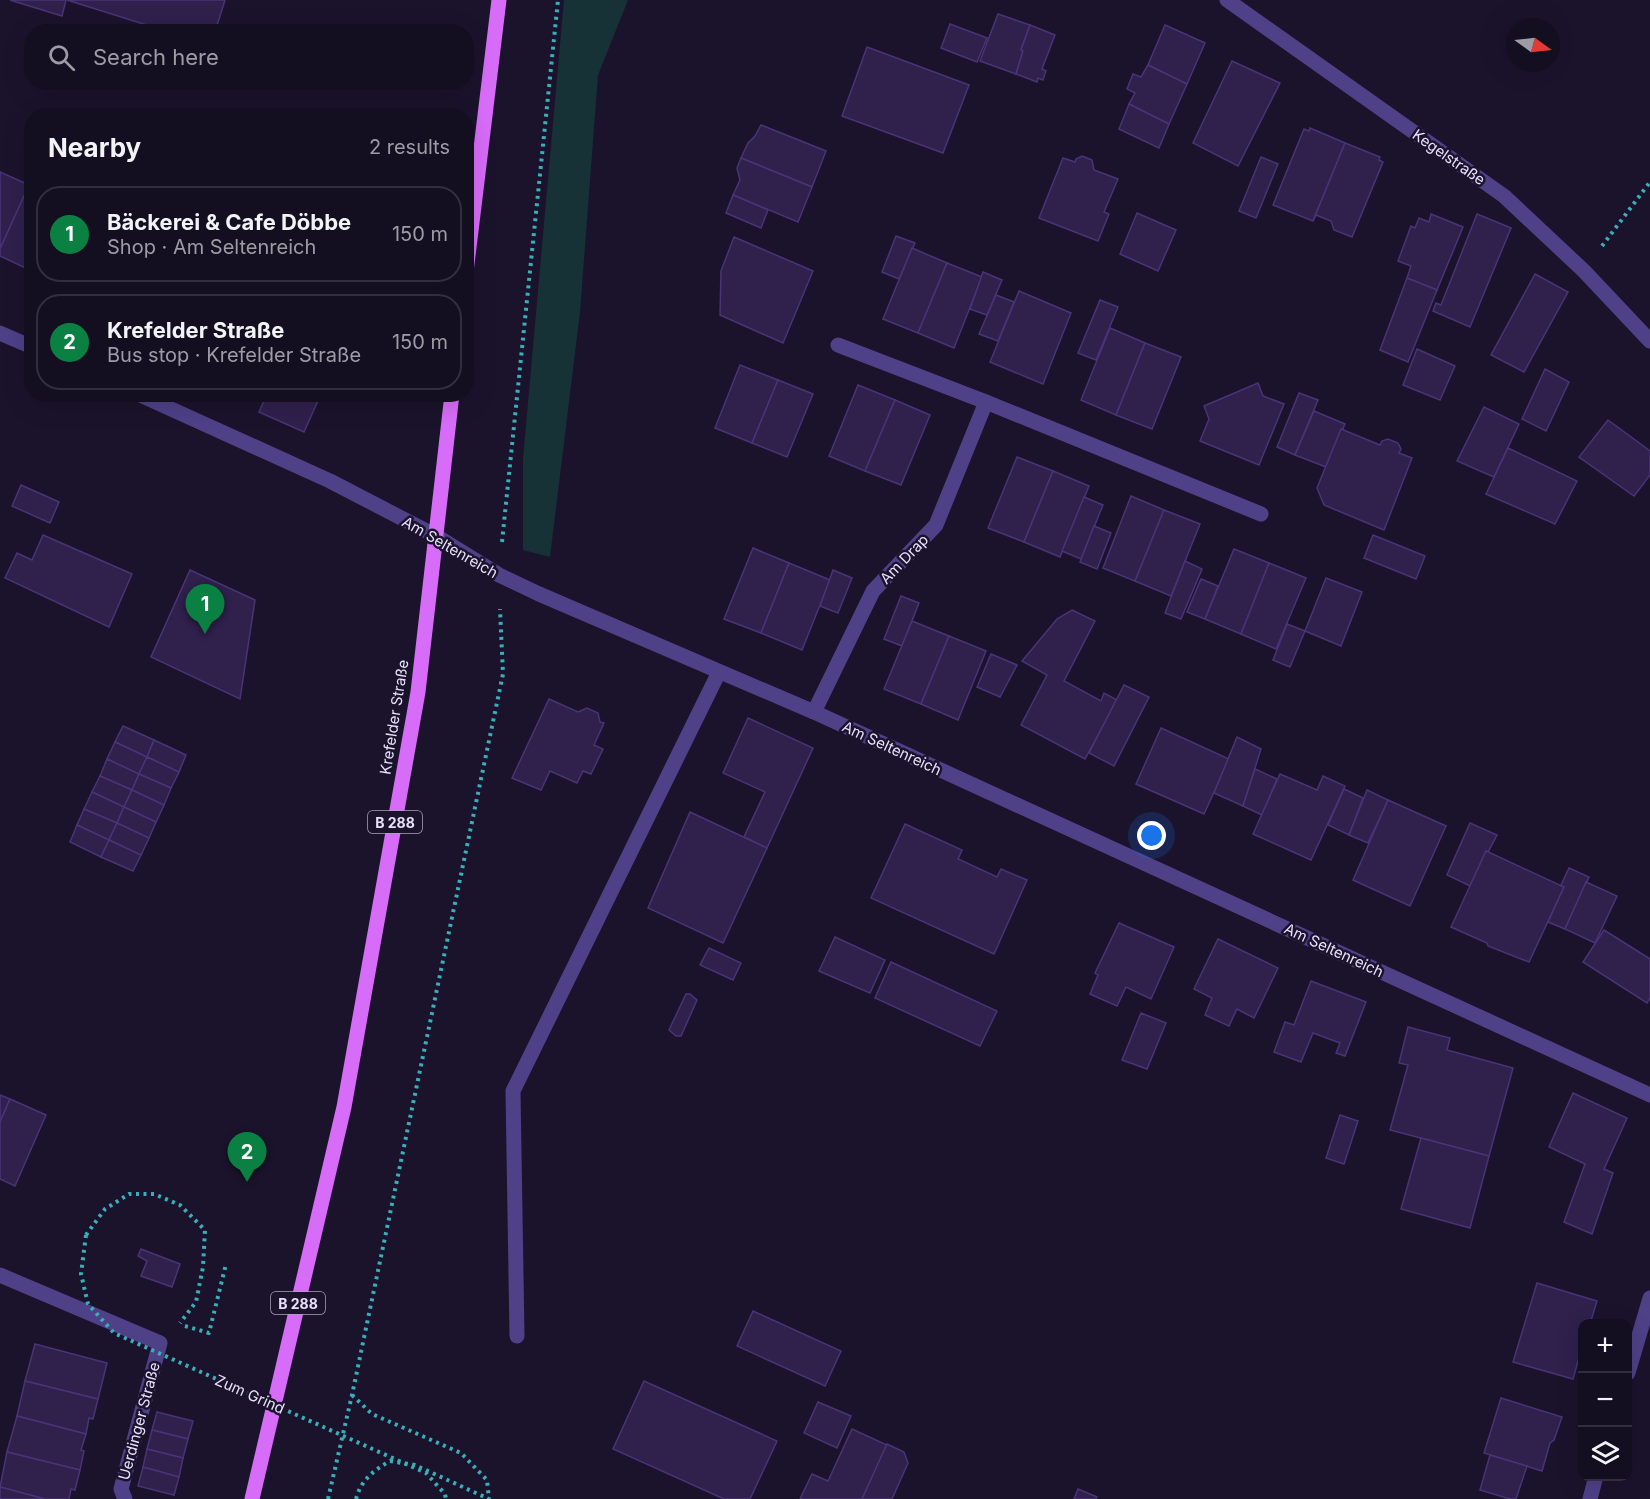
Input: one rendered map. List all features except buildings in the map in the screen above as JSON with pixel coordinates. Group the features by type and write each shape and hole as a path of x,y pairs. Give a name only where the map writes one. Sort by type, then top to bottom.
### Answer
{"main road":[{"path":"474,208 500,0"},
{"name":"Krefelder Straße","path":"252,1499 344,1107 418,692 451,402"}],"street":[{"name":"Kegelstraße","path":"1227,0 1504,196 1584,271 1650,341"},
{"path":"0,333 24,344"},
{"path":"838,345 986,402 1261,514"},
{"name":"Am Seltenreich","path":"156,402 330,481 436,536 499,575 814,712 1650,1095"},
{"name":"Am Drap","path":"814,712 873,591 936,525 986,402"},
{"path":"517,1336 513,1091 719,672"},
{"name":"Uerdinger Straße","path":"0,1275 160,1342 121,1489 125,1499"},
{"path":"1632,1359 1650,1298"},
{"path":"1590,1499 1595,1481"}],"path":[{"path":"327,1499 352,1395 503,674 499,575 558,0"},
{"path":"1584,271 1650,182"},
{"name":"Zum Grind","path":"226,1264 209,1333 179,1325 196,1302 203,1267 205,1230 180,1205 154,1194 129,1194 105,1209 86,1235 81,1274 88,1304 114,1333 426,1473 445,1494 446,1499"},
{"path":"352,1395 372,1414 461,1453 487,1480 489,1499"},
{"path":"356,1499 359,1488 372,1472 390,1461 415,1466 489,1499"}],"green space":[{"path":"564,0 628,0 598,75 580,312 550,557 523,550 523,459"}],"place":[{"name":"Bäckerei & Cafe Döbbe","path":"205,634"},
{"name":"Krefelder Straße","path":"247,1182"}]}
